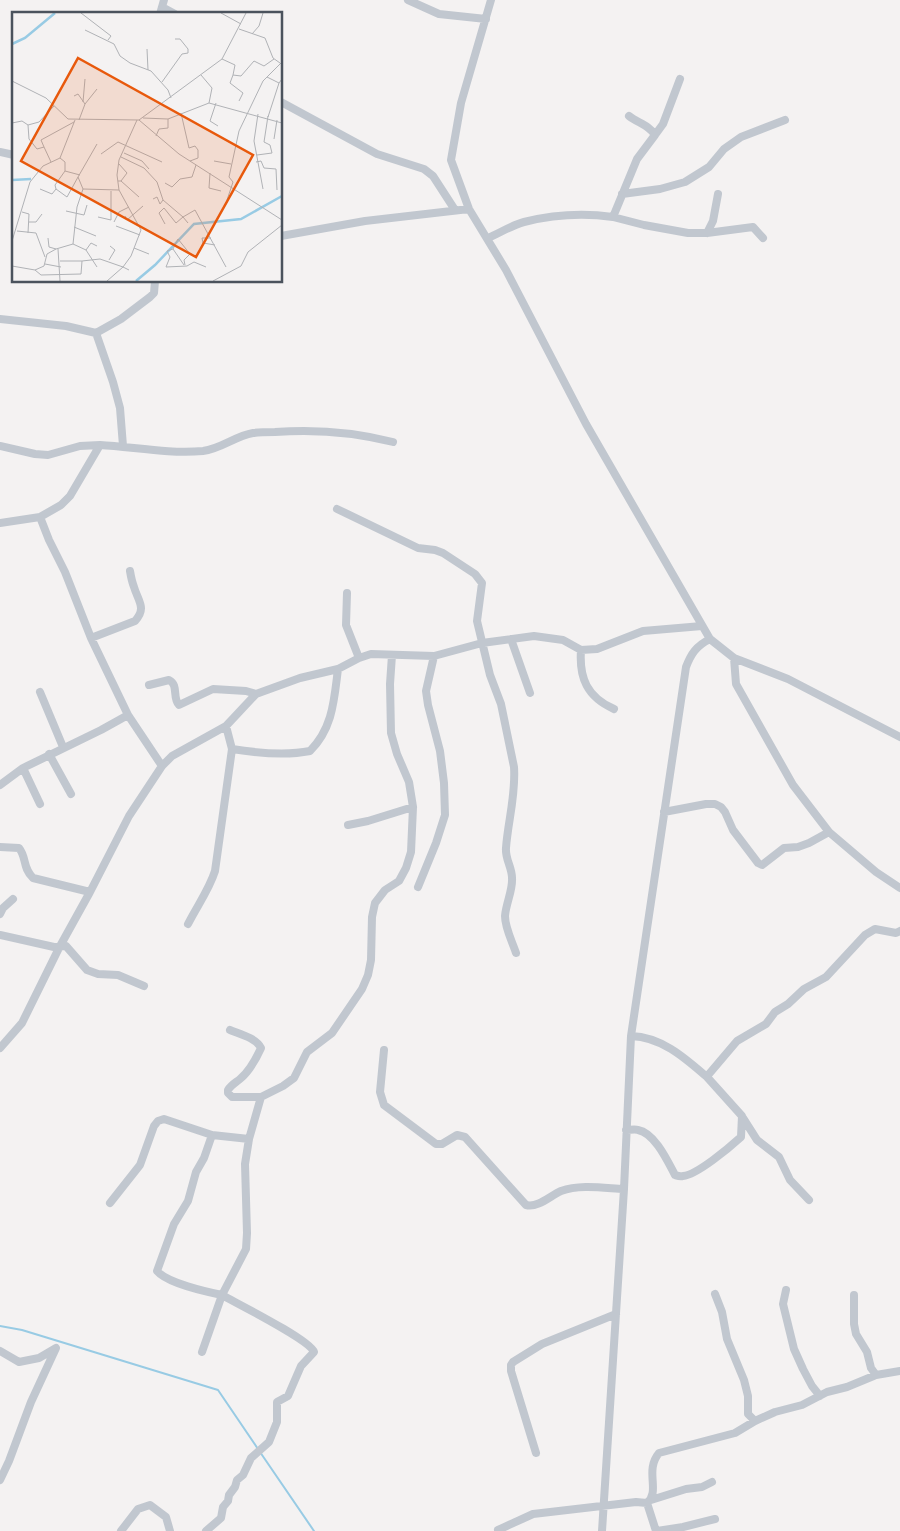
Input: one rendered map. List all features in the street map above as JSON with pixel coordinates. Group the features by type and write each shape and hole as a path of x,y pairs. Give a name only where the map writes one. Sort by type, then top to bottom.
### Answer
{"street":[{"path":"408,0 439,14 486,19"},
{"path":"491,0 462,103 451,160 469,209 488,238 551,354 586,424 710,639 734,658 788,679 900,738"},
{"path":"613,217 636,158 663,124 680,78"},
{"path":"282,103 377,154 424,169 433,176 455,210"},
{"path":"629,116 649,126 655,135"},
{"path":"622,194 660,189 685,182 709,167 724,149 741,137 785,120"},
{"path":"707,233 713,221 718,194"},
{"path":"282,236 365,221 469,209"},
{"path":"488,238 522,223 559,217 599,215 688,233 707,233 753,227 763,238"},
{"path":"0,319 66,326 96,333 121,319 150,298 155,289 155,282"},
{"path":"96,333 120,408 123,446"},
{"path":"0,446 48,455 80,446 100,445 123,446 154,451 204,451 218,448 252,433 301,430 373,436 393,442"},
{"path":"0,523 40,517 61,505 70,496 100,445"},
{"path":"337,509 418,548 443,553 475,574 482,583 477,616 490,675 501,704 514,767 511,818 506,850 506,860 513,878 505,916 516,953"},
{"path":"40,517 65,572 91,638 128,715 162,766"},
{"path":"91,638 135,621 140,615 140,601 133,587 130,572"},
{"path":"347,593 346,625 359,658"},
{"path":"0,1048 22,1023 59,947 129,816 162,766 172,756 226,726 256,694 300,678 338,669 371,654 434,656 482,643 534,636 562,640 581,650 597,649 643,631 702,626"},
{"path":"511,639 530,693"},
{"path":"602,1531 632,1036 686,668 691,654 701,643 710,639"},
{"path":"581,650 582,675 588,689 600,703 614,709"},
{"path":"230,1030 254,1040 261,1048 256,1060 241,1078 231,1085 228,1093 232,1097 262,1097 294,1078 307,1052 332,1033 362,990 371,960 372,917 375,903 385,890 399,881 411,852 413,807 410,782 396,754 391,733 390,684 392,655"},
{"path":"418,887 445,815 440,751 426,691 434,656"},
{"path":"734,658 736,684 793,785 829,832 876,872 900,888"},
{"path":"232,749 276,753 310,751 318,743 333,713 338,669"},
{"path":"149,685 172,681 176,701 179,705 213,689 246,691 256,694"},
{"path":"40,692 63,747"},
{"path":"0,785 23,768 128,715"},
{"path":"188,924 199,901 211,883 214,871 232,749 226,726"},
{"path":"49,754 71,794"},
{"path":"23,768 40,804"},
{"path":"664,812 706,804 720,806 725,812 733,830 758,863 762,865 784,848 798,847 829,832"},
{"path":"348,826 413,807"},
{"path":"0,847 19,848 22,852 27,872 33,878 90,892"},
{"path":"0,914 3,908 13,899"},
{"path":"707,1077 737,1041 766,1024 776,1012 804,989 826,977 865,935 875,929 899,933"},
{"path":"0,934 54,948 66,946 87,970 98,974 118,975 144,986"},
{"path":"632,1036 642,1036 678,1053 707,1077 742,1116 757,1140 779,1157 790,1180 810,1200"},
{"path":"384,1050 380,1092 386,1108 436,1144 442,1144 457,1135 465,1138 526,1205 532,1206 562,1191 580,1188 624,1189"},
{"path":"202,1352 222,1295 246,1249 245,1164 249,1140 262,1097"},
{"path":"626,1130 639,1130 648,1135 658,1145 675,1175 683,1176 698,1170 741,1137 742,1116"},
{"path":"110,1203 140,1164 154,1126 158,1121 164,1119 212,1135 249,1140"},
{"path":"206,1531 221,1518 223,1507 235,1488 237,1480 243,1475 247,1464 269,1442 277,1422 277,1402 288,1396 300,1366 314,1352 312,1347 294,1335 222,1295 201,1291 173,1281 157,1271 174,1224 188,1201 196,1172 204,1158 212,1135"},
{"path":"786,1290 783,1304 794,1349 807,1378 820,1396"},
{"path":"715,1294 722,1312 727,1339 744,1380 748,1396 748,1414 755,1421"},
{"path":"854,1295 856,1334 867,1352 871,1368 876,1375"},
{"path":"536,1453 511,1371 513,1362 542,1344 616,1314"},
{"path":"0,1351 19,1362 39,1358 56,1348 31,1402 9,1462 0,1480"},
{"path":"715,1519 683,1528 657,1531 649,1502 653,1491 651,1470 653,1460 659,1453 734,1433 775,1412 802,1405 820,1396 876,1375 900,1371"},
{"path":"498,1530 533,1514 649,1502 686,1489 702,1487 712,1482"},
{"path":"121,1531 138,1509 150,1505 166,1517 170,1531"}],"waterway":[{"path":"0,1326 22,1330 218,1390 258,1449"},
{"path":"260,1452 314,1531"}]}
